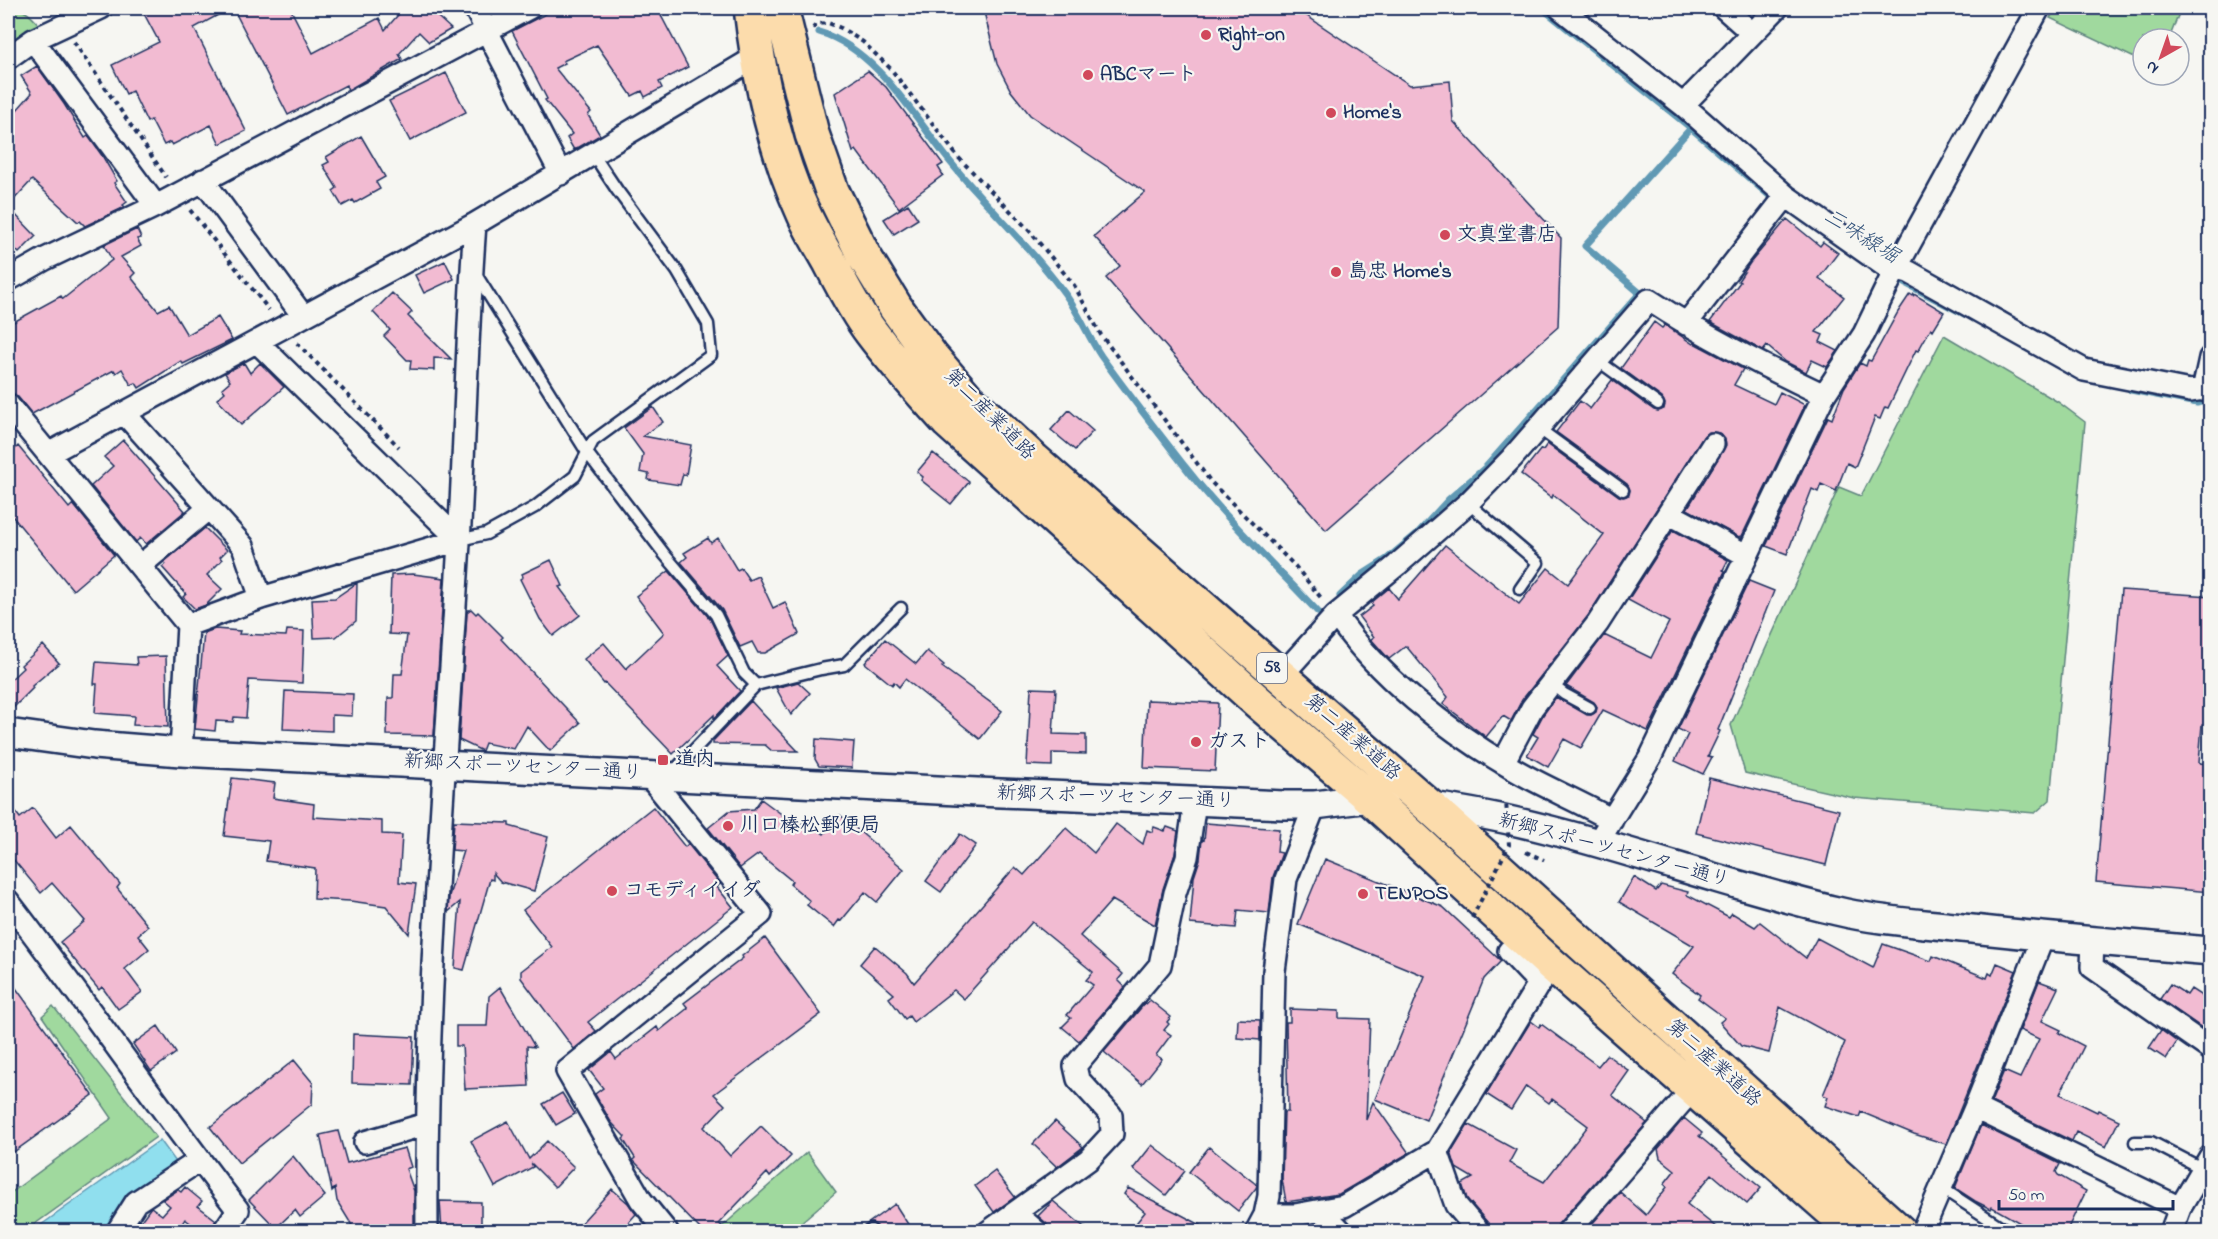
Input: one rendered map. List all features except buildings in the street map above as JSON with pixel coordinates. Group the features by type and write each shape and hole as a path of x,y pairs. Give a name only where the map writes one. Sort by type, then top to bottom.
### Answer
{"main road":[{"name":"第二産業道路","path":"751,8 756,57 782,154 804,213 870,331 908,379 948,422 1257,701 1370,798 1545,974 1693,1089 1856,1232"},
{"name":"第二産業道路","path":"781,8 812,134 832,190 864,256 896,308 931,356 967,398 1429,806 1900,1232"}],"street":[{"path":"8,58 33,40 101,8"},
{"path":"475,8 561,174"},
{"path":"8,280 45,259 156,206 529,8"},
{"path":"1560,8 1683,105 1786,196 1885,266 1893,276"},
{"path":"1724,8 1752,33"},
{"path":"1683,105 1777,8"},
{"path":"1336,615 1356,642 1417,700 1458,733 1605,831 1651,756 1824,395 1864,334 1893,276 2039,8"},
{"path":"33,40 156,206"},
{"path":"48,454 475,224 756,57"},
{"path":"203,180 303,316"},
{"path":"1686,324 1786,196"},
{"path":"427,1232 426,1124 475,224"},
{"path":"1893,276 1909,272 2084,370 2190,391 2207,389 2211,358"},
{"path":"1281,676 1336,615 1468,503 1538,428 1649,300 1739,354 1824,395"},
{"path":"257,342 459,540"},
{"path":"8,405 188,625 181,752"},
{"path":"124,413 243,546 261,598"},
{"path":"1503,763 1532,708 1598,623 1713,444"},
{"path":"140,566 209,508"},
{"path":"1670,514 1746,555"},
{"path":"188,625 261,598 459,540"},
{"name":"新郷スポーツセンター通り","path":"8,733 94,745 181,752 1195,802 1315,805 1370,798 1429,806 1538,827 1605,831 1838,912 1896,921 2043,937 2211,951"},
{"path":"658,776 761,914 567,1071 641,1200 667,1232"},
{"path":"988,1232 1055,1181 1088,1160 1112,1134 1111,1114 1078,1079 1075,1066 1160,965 1175,893 1187,856 1195,802"},
{"path":"1315,805 1286,879 1279,927 1274,971 1269,1196 1261,1223 1344,1206 1437,1151 1514,1021 1545,974 1509,951"},
{"path":"8,901 238,1210 223,1232"},
{"path":"1922,1232 1975,1108 2043,937"},
{"path":"2093,941 2092,967 2211,1049"},
{"path":"1568,1232 1693,1089"},
{"path":"1975,1108 2180,1208"},
{"path":"365,1142 426,1124"},
{"path":"1437,1151 1456,1205 1479,1232"},
{"path":"117,1232 136,1202 200,1161"},
{"path":"2171,1232 2180,1208 2206,1170"},
{"path":"1322,1211 1342,1232"},
{"path":"1015,1213 1037,1232"}],"lane":[{"path":"459,540 486,534 535,507 575,476 593,441 711,355 708,324 677,271 593,154"},
{"path":"472,267 588,454 665,555 716,615 744,673 756,685"},
{"path":"1598,360 1659,404"},
{"path":"1538,428 1623,490"},
{"path":"1468,503 1538,563 1520,589"},
{"path":"658,776 756,685 844,665 901,608"},
{"path":"1550,683 1564,694 1590,708"},
{"path":"2135,1143 2151,1142 2206,1170"},
{"path":"1940,1187 2008,1232"}],"path":[{"path":"808,32 817,24 828,23 841,28 863,42 891,69 958,157 1027,228 1074,285 1101,336 1211,482 1295,566 1336,615"},
{"path":"1472,918 1509,844 1506,801"}],"green space":[{"path":"8,8 26,12 40,26 8,44"},
{"path":"2056,8 2181,8 2174,27 2131,27 2131,56 2050,18"},
{"path":"1944,335 2058,402 2085,422 2050,800 2035,813 1854,798 1745,773 1731,725 1839,487 1861,496"},
{"path":"53,1006 156,1137 25,1231 8,1231 8,1195 112,1118 42,1016"},
{"path":"807,1152 836,1192 799,1224 804,1231 716,1232"}],"water":[{"path":"160,1140 176,1162 139,1188 110,1231 34,1230"}],"waterway":[{"name":"三味線堀","path":"1542,8 1691,128 1777,202"},
{"path":"819,32 859,53 877,69 952,164 1036,257 1062,290 1101,356 1201,487 1318,612"},
{"path":"1340,596 1362,575 1387,559 1417,534 1448,500 1485,468 1640,293 1585,246 1691,128"},
{"name":"三味線堀","path":"1897,279 1964,314"},
{"name":"三味線堀","path":"2131,390 2197,403 2210,400"}],"place":[{"name":"Right-on","path":"1206,35"},
{"name":"ABCマート","path":"1088,75"},
{"name":"Home's","path":"1331,113"},
{"name":"文真堂書店","path":"1445,235"},
{"name":"島忠 Home's","path":"1336,272"},
{"name":"ガスト","path":"1196,742"},
{"name":"道内","path":"663,760"},
{"name":"川口榛松郵便局","path":"728,826"},
{"name":"コモディイイダ","path":"612,891"},
{"name":"TENPOS","path":"1363,894"}]}
